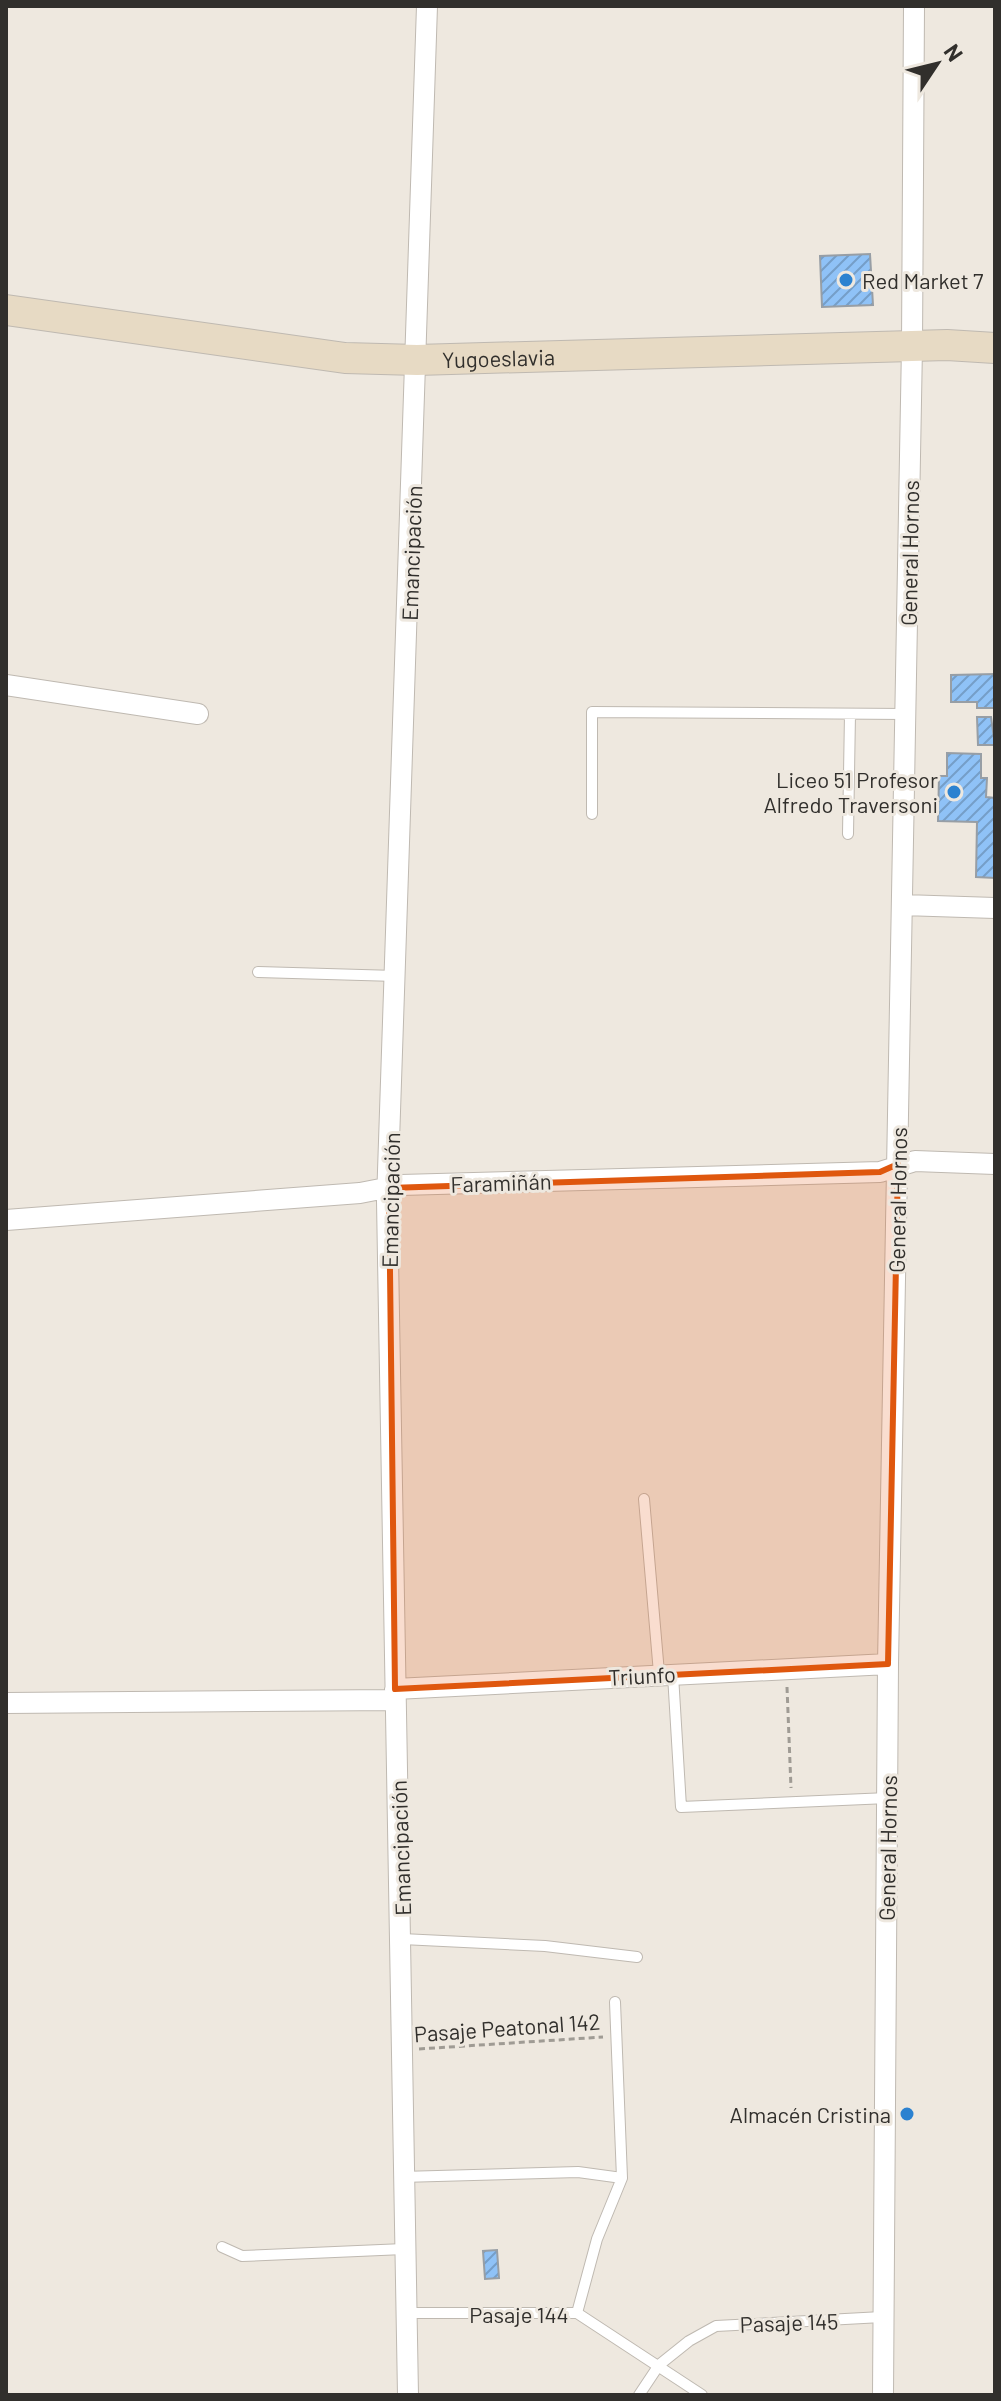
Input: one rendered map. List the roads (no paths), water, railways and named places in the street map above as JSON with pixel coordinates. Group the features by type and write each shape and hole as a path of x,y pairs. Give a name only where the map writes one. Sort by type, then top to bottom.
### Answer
{"street":[{"name":"Emancipación","path":"408,2395 401,2177 402,1939 395,1694 389,1188 427,6"},
{"name":"General Hornos","path":"883,2395 888,1664 912,346 914,6"},
{"name":"Yugoeslavia","path":"6,310 345,358 417,360 912,346 995,348"},
{"path":"6,685 198,714"},
{"path":"903,905 995,908"},
{"name":"Faramiñán","path":"6,1220 360,1193 389,1188 880,1172 915,1161 995,1164"},
{"name":"Triunfo","path":"6,1703 395,1694 666,1673 888,1664"}],"lane":[{"path":"592,814 592,712 906,714"},
{"path":"848,834 850,714"},
{"path":"258,972 396,976"},
{"path":"644,1499 681,1807 888,1798"},
{"path":"402,1939 545,1946 637,1957"},
{"path":"577,2313 597,2239 622,2178 615,2002"},
{"path":"401,2177 578,2172 622,2178"},
{"path":"222,2247 242,2256 404,2249"},
{"name":"Pasaje 144","path":"406,2313 577,2313 702,2395"},
{"name":"Pasaje 145","path":"639,2395 659,2365 689,2341 716,2326 882,2317"}],"place":[{"name":"Red Market 7","path":"846,280"},
{"name":"Liceo 51 Profesor Alfredo Traversoni","path":"954,792"},
{"name":"Almacén Cristina","path":"907,2114"}]}
